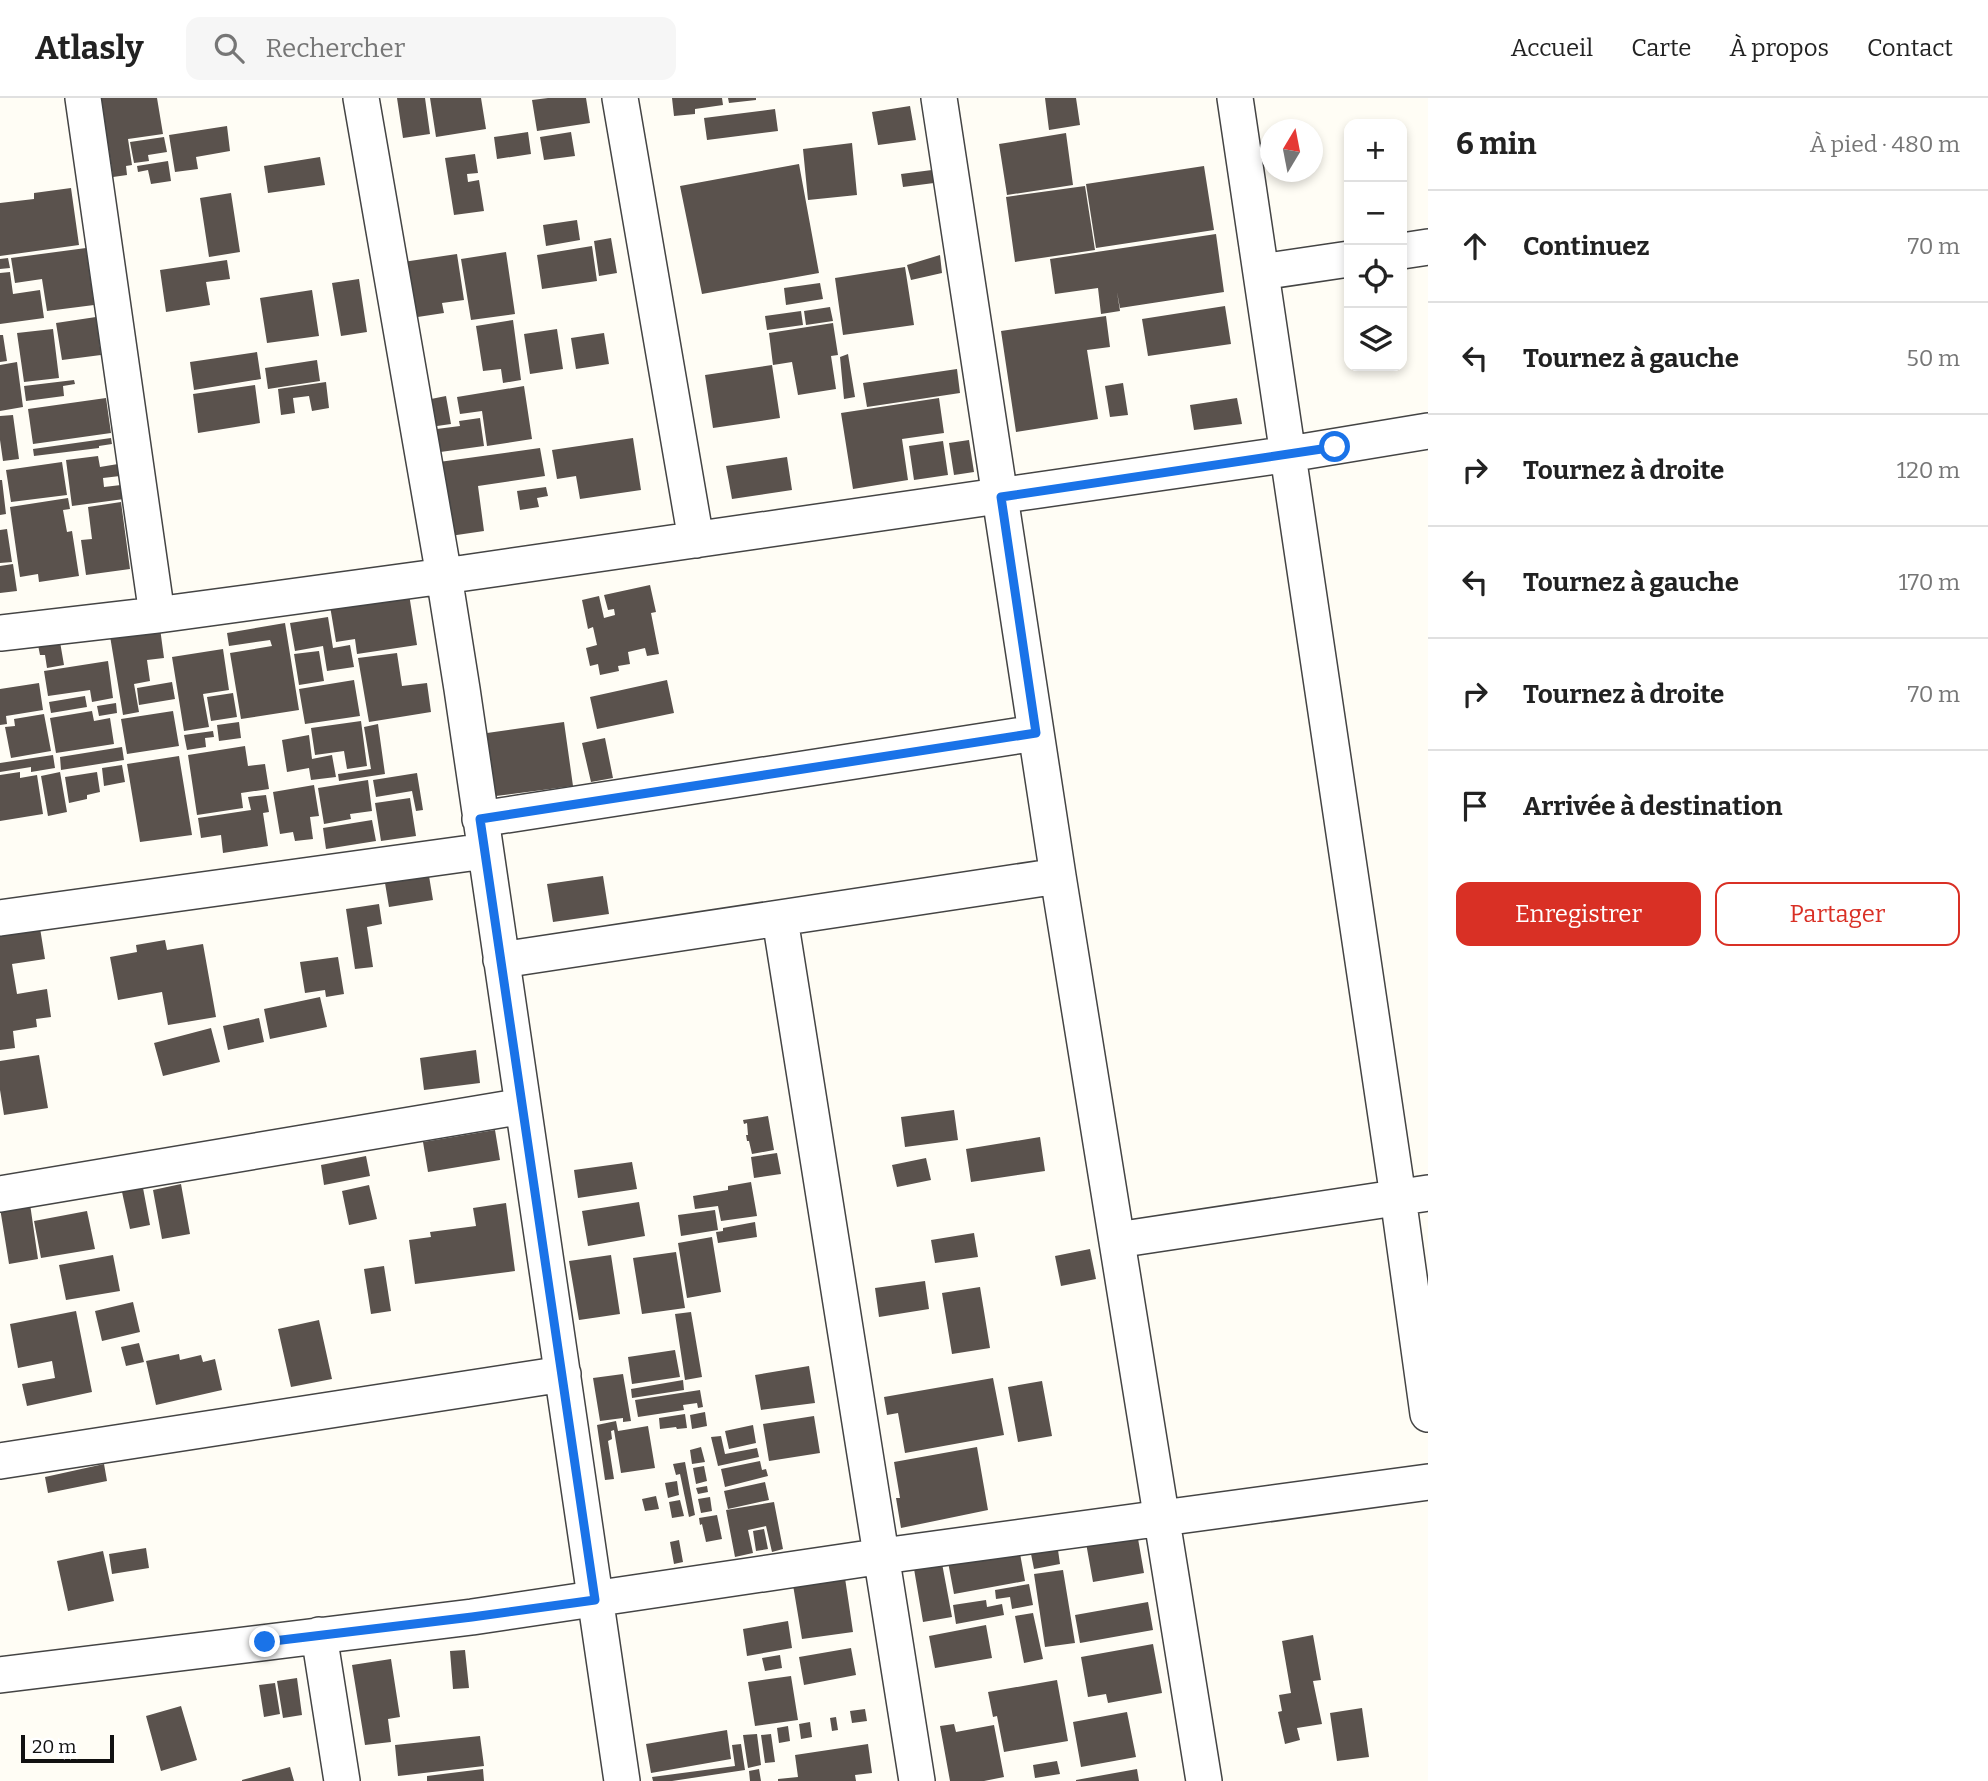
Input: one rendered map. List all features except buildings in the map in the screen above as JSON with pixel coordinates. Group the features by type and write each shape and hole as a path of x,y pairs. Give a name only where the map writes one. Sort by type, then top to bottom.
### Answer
{"street":[{"path":"83,98 157,615"},
{"path":"361,98 444,576 622,1781"},
{"path":"621,98 696,540"},
{"path":"939,98 1058,876 1204,1781"},
{"path":"1235,98 1289,454 1413,1195 1428,1414"},
{"path":"1407,250 1428,247"},
{"path":"1261,272 1344,260"},
{"path":"0,633 157,615 444,576 1001,497 1428,431"},
{"path":"0,918 483,835 1036,733"},
{"path":"501,960 1058,876"},
{"path":"780,919 917,1781"},
{"path":"0,1194 523,1106"},
{"path":"1116,1240 1413,1195"},
{"path":"0,1461 563,1374"},
{"path":"0,1675 472,1617 883,1556 1428,1482"},
{"path":"318,1635 342,1781"}],"route":[{"path":"265,1642 595,1600 480,819 1036,733 1001,497 1335,447"}]}
